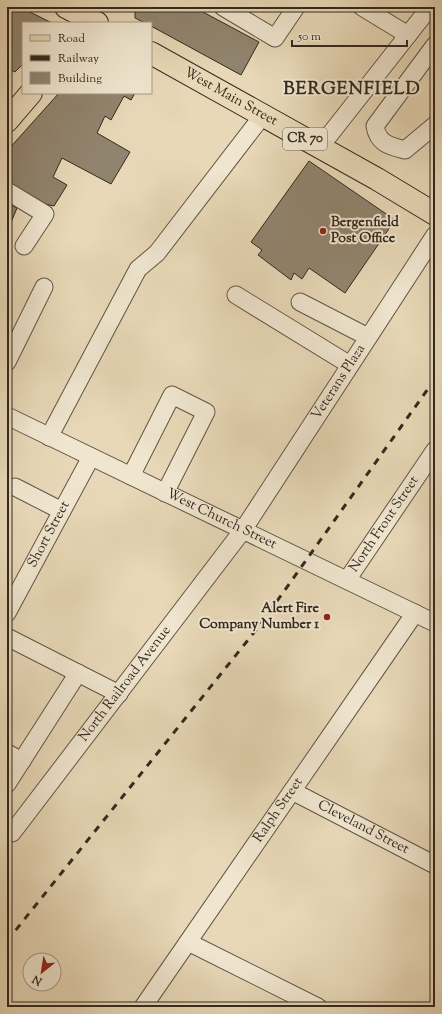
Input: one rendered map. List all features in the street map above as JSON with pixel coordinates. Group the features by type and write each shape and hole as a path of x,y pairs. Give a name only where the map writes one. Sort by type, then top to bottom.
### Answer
{"main road":[{"path":"66,7 97,18"},
{"name":"West Main Street","path":"152,54 377,179 435,214"},
{"path":"7,122 31,94"}],"street":[{"path":"223,7 275,38 296,7"},
{"path":"362,7 408,35"},
{"path":"320,147 429,7 435,10"},
{"path":"435,45 375,126 376,133 381,140 389,146 405,150 435,125"},
{"path":"49,437 138,269 157,253 263,115"},
{"path":"7,191 45,214 24,246"},
{"name":"Veterans Plaza","path":"243,530 435,235"},
{"path":"7,362 44,287"},
{"path":"236,295 350,365"},
{"path":"300,302 368,337"},
{"path":"131,476 172,395 206,412 165,493"},
{"name":"West Church Street","path":"7,416 435,622"},
{"name":"North Front Street","path":"347,580 435,450"},
{"name":"Short Street","path":"7,613 91,457"},
{"path":"15,487 62,511"},
{"name":"North Railroad Avenue","path":"7,830 12,833 243,530"},
{"name":"Ralph Street","path":"143,1007 415,613"},
{"path":"7,637 119,694"},
{"path":"7,784 78,673"},
{"path":"7,753 22,761"},
{"name":"Cleveland Street","path":"292,791 435,865"},
{"path":"188,942 318,1007"}],"building":[{"path":"7,7 20,7 50,22 22,22 22,65 15,72 7,68"},
{"path":"206,7 203,12 259,42 241,75 152,27 152,22 143,22 135,18 135,8"},
{"path":"254,7 266,7 264,12"},
{"path":"58,94 134,94 131,100 124,96 111,120 105,116 97,133 130,152 111,184 62,158 53,177 67,185 54,206 32,201 7,182 7,151"},
{"name":"Bergenfield Post Office","path":"309,161 395,220 345,293 309,268 302,279 294,273 291,280 258,255 262,250 251,242"},
{"path":"7,203 17,208 7,232"}],"railway":[{"path":"7,941 260,625 435,379"}],"place":[{"name":"Bergenfield Post Office","path":"323,231"},
{"name":"Alert Fire Company Number 1","path":"327,617"}],"district":[{"name":"BERGENFIELD","path":"352,90"}]}
